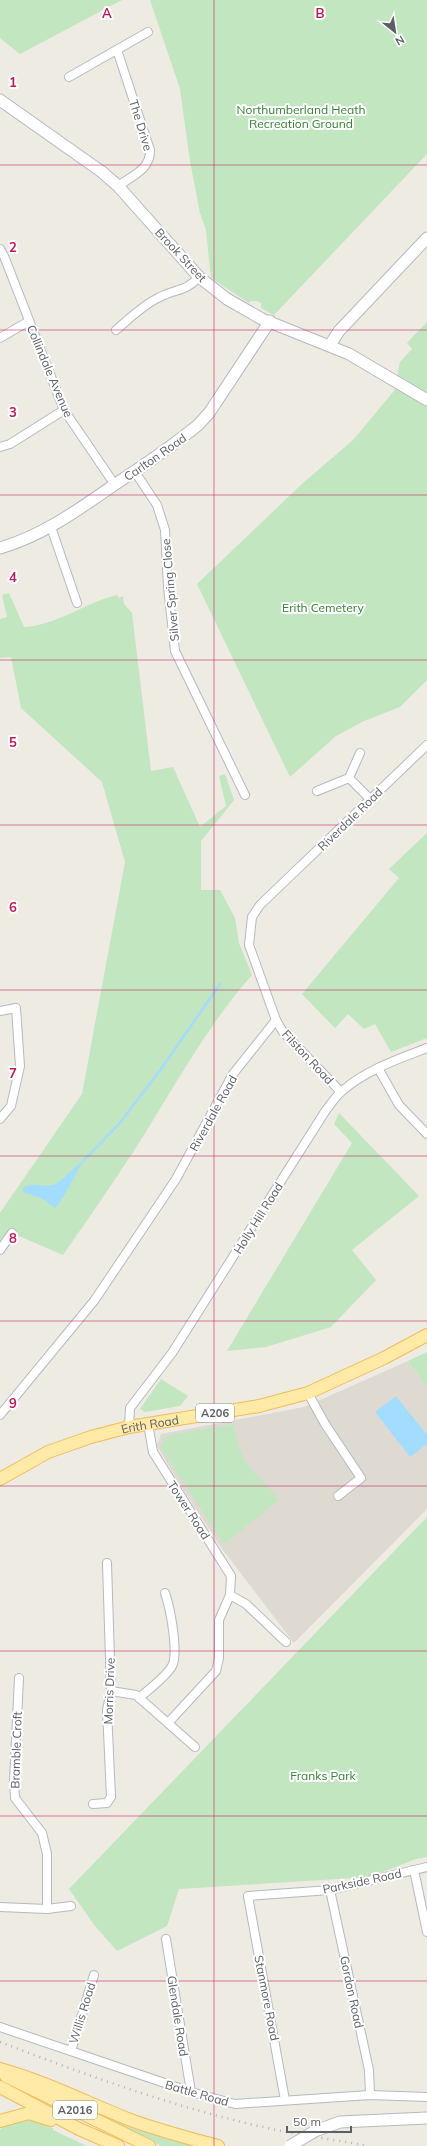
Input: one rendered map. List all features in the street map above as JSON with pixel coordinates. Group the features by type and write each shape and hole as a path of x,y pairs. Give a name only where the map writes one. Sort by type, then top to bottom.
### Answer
{"main road":[{"name":"Erith Road","path":"0,1479 48,1452 91,1437 148,1424 259,1406 308,1393 384,1358 427,1336"},
{"path":"0,2069 28,2076 128,2119 163,2131 218,2146"},
{"name":"A2016","path":"0,2073 149,2146"},
{"name":"A2016","path":"0,2087 79,2129 118,2146"},
{"path":"0,2121 29,2113 79,2129"}],"street":[{"path":"69,77 148,32"},
{"name":"The Drive","path":"117,50 150,150 151,159 146,166 118,186"},
{"name":"Brook Street","path":"0,100 102,172 118,186 199,277 236,305 270,321 330,345 383,372 427,400"},
{"path":"330,345 339,331 427,238"},
{"name":"Collindale Avenue","path":"0,249 64,410 115,485"},
{"path":"116,330 153,300 172,292 183,290 191,286 199,277"},
{"path":"0,338 29,321"},
{"name":"Carlton Road","path":"0,548 51,527 135,472 198,425 208,413 270,321"},
{"path":"0,447 10,444 64,410"},
{"name":"Silver Spring Close","path":"135,472 156,505 165,530 168,587 175,651 245,795"},
{"path":"51,527 77,604"},
{"name":"Riverdale Road","path":"0,1415 94,1301 176,1178 233,1074 276,1020 249,945 252,917 260,905 427,745"},
{"path":"318,791 349,778 360,753"},
{"path":"349,778 370,799"},
{"path":"0,1011 16,1008 20,1066 11,1106 0,1119"},
{"name":"Filston Road","path":"276,1020 283,1032 341,1092"},
{"name":"Holly Hill Road","path":"129,1428 130,1408 172,1353 318,1122 341,1092 378,1068 427,1048"},
{"path":"378,1068 399,1105 427,1134"},
{"path":"0,1250 12,1233"},
{"path":"308,1393 319,1413 361,1478 338,1496"},
{"name":"Tower Road","path":"148,1424 153,1452 230,1576 230,1595 219,1620 219,1658 216,1670 168,1723"},
{"name":"Morris Drive","path":"93,1804 107,1803 111,1797 107,1710 111,1691 107,1563"},
{"path":"139,1698 172,1666 175,1657 171,1611 165,1593"},
{"path":"230,1595 246,1604 286,1642"},
{"name":"Bramble Croft","path":"19,1678 14,1782 15,1798 42,1833 47,1854 47,1909"},
{"path":"111,1691 136,1695 195,1747"},
{"name":"Parkside Road","path":"248,1896 330,1890 427,1867"},
{"path":"414,1870 427,1932"},
{"name":"Gordon Road","path":"330,1890 369,2070 370,2095"},
{"name":"Stanmore Road","path":"248,1896 285,2100"},
{"path":"0,1907 47,1909 71,1906"},
{"name":"Glendale Road","path":"166,1939 191,2092"},
{"name":"Willis Road","path":"71,2051 94,1975"},
{"name":"Battle Road","path":"0,2027 191,2092 234,2104 370,2095 427,2097"},
{"path":"290,2146 315,2131 340,2122 427,2118"}],"shaded area":[{"path":"408,1361 427,1388 427,1509 294,1643 220,1546 179,1483 157,1446 161,1434 304,1407"}],"green space":[{"path":"0,0 122,0 20,54 0,38"},
{"name":"Northumberland Heath Recreation Ground","path":"150,0 427,0 427,154 274,315 261,308 261,303 251,301 249,303 211,278 206,230 200,213 190,161 180,89"},
{"name":"Erith Cemetery","path":"427,322 427,680 400,707 364,721 336,736 290,777 197,584 303,483 353,440 394,391 400,362 412,349 407,343"},
{"path":"9,593 24,627 60,618 93,603 117,595 119,598 123,596 124,604 132,613 151,771 173,767 200,827 226,806 219,776 225,774 234,800 201,841 201,890 220,890 235,918 239,943 252,975 219,1016 204,1038 149,1127 63,1255 12,1233 0,1250 0,1213 82,1094 125,862 102,782 21,708 11,657 0,658 0,619 7,617 2,595"},
{"path":"427,833 427,1038 391,1052 375,1024 364,1029 348,1014 335,1028 302,994 399,878 389,869"},
{"path":"339,1113 419,1196 352,1250 376,1280 331,1327 266,1347 227,1351 352,1143 334,1124"},
{"path":"427,1352 427,1388 408,1361"},
{"path":"161,1379 188,1396 180,1406 145,1412 140,1409"},
{"path":"234,1424 238,1445 246,1463 279,1500 224,1544 160,1447 166,1436"},
{"name":"Franks Park","path":"427,1517 427,1857 416,1859 370,1877 179,1889 167,1926 117,1951 95,1926 69,1889"},
{"path":"59,2099 132,2128 194,2146 161,2146"},
{"path":"27,2118 53,2128 53,2130 87,2146 0,2146 0,2130 9,2123"}],"water":[{"path":"84,1160 62,1200 55,1208 41,1198 23,1192 23,1188 27,1186 48,1186 57,1183"},
{"path":"396,1396 427,1435 427,1444 410,1457 375,1412"}],"waterway":[{"path":"84,1160 119,1124 161,1069 220,984"}],"railway":[{"path":"0,2042 134,2091 203,2112 296,2134 368,2146"}]}
